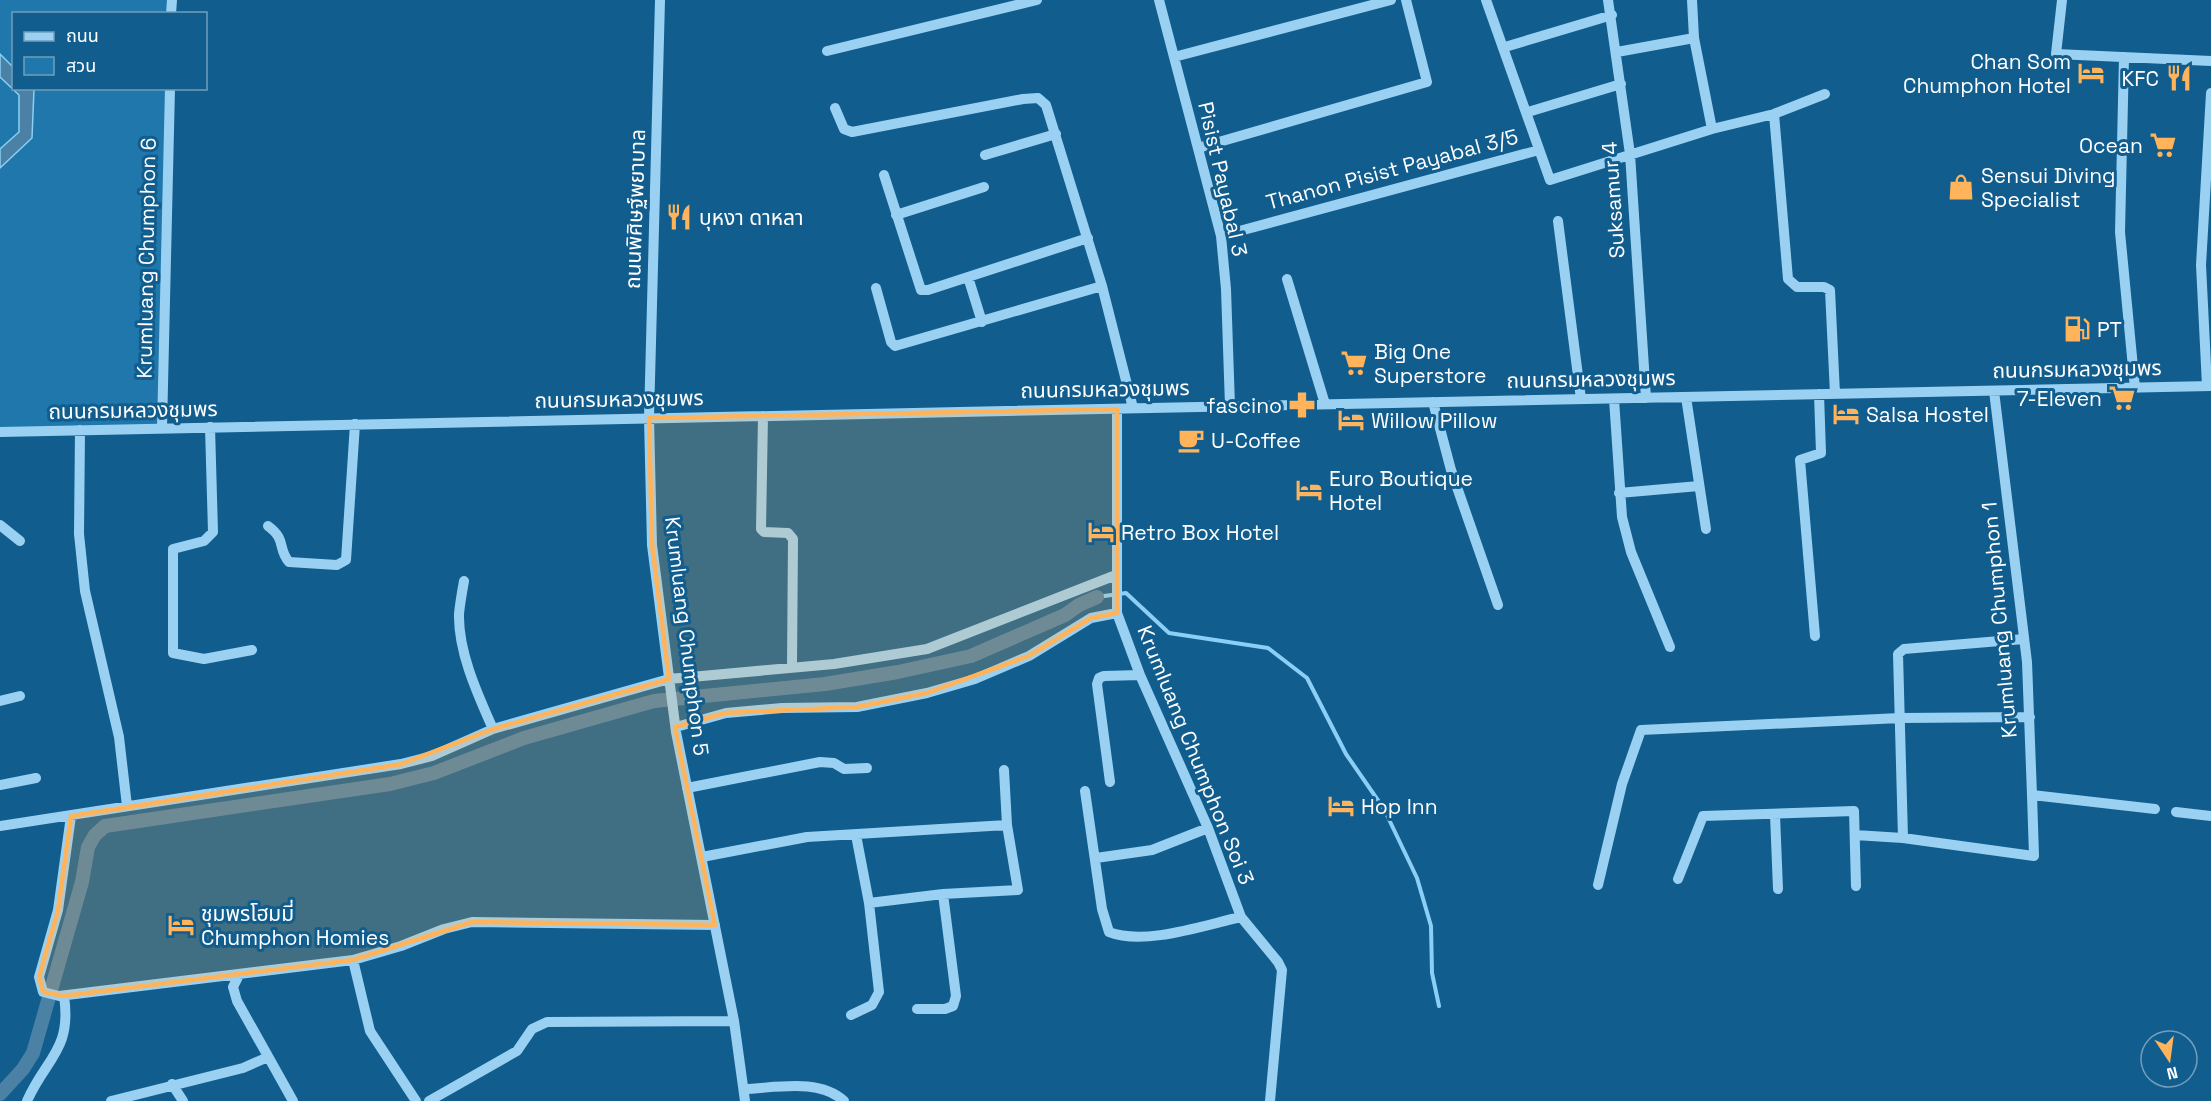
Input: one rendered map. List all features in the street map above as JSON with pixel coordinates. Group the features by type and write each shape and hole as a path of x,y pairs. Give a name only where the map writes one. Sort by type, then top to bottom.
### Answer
{"street":[{"name":"ถนนพิศิษฐ์พยาบาล","path":"650,418 660,0"},
{"path":"827,51 1036,0"},
{"name":"Pisist Payabal 3","path":"1158,0 1221,236 1226,289 1230,406"},
{"path":"1174,57 1391,0"},
{"path":"1198,148 1426,82 1406,0"},
{"path":"1486,0 1505,47 1550,180 1712,129 1774,114 1825,94"},
{"name":"Suksamur 4","path":"1608,0 1612,15 1630,154 1646,398"},
{"path":"1692,0 1694,38 1712,129"},
{"path":"2062,0 2056,54 2211,61"},
{"path":"1505,47 1612,15"},
{"path":"1617,52 1694,38"},
{"path":"2124,57 2120,232 2135,388"},
{"path":"1528,112 1621,84"},
{"name":"Krumluang Chumphon 6","path":"162,429 170,90"},
{"path":"2209,386 2201,265 2211,93"},
{"path":"835,108 844,129 852,132 1038,98 1047,105 1102,286 1133,408"},
{"path":"1774,114 1788,279 1791,285 1797,287 1824,286 1830,290 1835,394"},
{"path":"985,155 1056,134"},
{"name":"Thanon Pisist Payabal 3/5","path":"1221,236 1539,150"},
{"path":"884,175 921,290 1088,238"},
{"path":"896,215 984,188"},
{"path":"1558,221 1581,399"},
{"path":"968,277 982,322"},
{"path":"1287,279 1324,404"},
{"path":"876,288 891,342 895,346 1102,286"},
{"name":"ถนนกรมหลวงชุมพร","path":"0,432 2209,386"},
{"name":"Krumluang Chumphon 1","path":"1903,838 2034,856 2030,717 2024,639 1994,391"},
{"path":"1815,636 1800,460 1821,453 1819,394"},
{"path":"1686,397 1706,529"},
{"path":"1614,399 1622,517 1631,552 1670,647"},
{"path":"1433,402 1450,470 1498,605"},
{"name":"Krumluang Chumphon Soi 3","path":"1117,409 1119,532 1116,578 1117,610 1140,675 1208,828 1241,917 1282,970 1270,1101"},
{"path":"763,416 761,529 764,532 788,533 793,539 792,668"},
{"name":"Krumluang Chumphon 5","path":"650,418 651,545 669,682 687,788 734,1021 744,1095"},
{"path":"268,526 279,534 289,562 337,566 346,560 355,424"},
{"path":"210,427 213,532 204,541 173,549 173,653 204,658 252,650"},
{"path":"80,430 79,534 85,591 119,737 127,806"},
{"path":"1620,493 1699,486"},
{"path":"0,525 20,541"},
{"path":"0,826 401,764 432,756 494,729 669,682 927,649 1116,578"},
{"path":"464,581 459,615 463,642 478,695 494,729"},
{"path":"675,724 726,713 782,708 856,707 927,693 975,679 1029,656 1090,618 1117,610"},
{"path":"1855,835 1903,838 1898,654 1904,649 2024,639"},
{"path":"1110,782 1097,684 1099,678 1104,676 1140,675"},
{"path":"0,701 20,696"},
{"path":"1598,885 1622,784 1641,730 1900,718 2030,717"},
{"path":"687,788 820,762 834,763 844,769 867,768"},
{"path":"868,903 943,894 1018,890 1007,825 1004,770"},
{"path":"0,785 36,778"},
{"path":"1085,791 1105,926 1109,932 1119,936 1147,937 1241,917"},
{"path":"2032,795 2155,809"},
{"path":"1678,879 1703,816 1854,811 1856,886"},
{"path":"2176,812 2211,816"},
{"path":"1775,815 1778,889"},
{"path":"71,816 58,909 39,977 43,992 62,996 102,989 239,975 353,960 401,946 444,929 472,922 715,925"},
{"path":"702,856 797,839 1007,825"},
{"path":"1096,858 1152,850 1208,828"},
{"path":"851,1015 872,1005 879,992 868,903 856,835"},
{"path":"917,1009 945,1009 953,1006 956,996 943,894"},
{"path":"353,960 370,1031 416,1101"},
{"path":"239,975 233,987 237,1001 293,1101"},
{"path":"27,1101 65,1035 66,1016 62,996"},
{"path":"429,1101 517,1052 532,1029 547,1022 734,1021"},
{"path":"111,1101 243,1068 268,1058"},
{"path":"172,1084 183,1101"},
{"path":"744,1095 806,1086 832,1090 844,1101"}],"highlighted area":[{"path":"1117,409 1117,613 1091,618 1029,656 927,693 857,707 726,713 675,727 715,925 472,922 353,960 64,996 43,992 39,977 58,910 71,816 401,764 493,729 669,679 652,545 649,418"}],"green space":[{"path":"0,0 171,0 171,12 12,12 12,90 170,90 162,428 0,432"}],"shaded area":[{"path":"0,54 12,66 12,88 0,77"},
{"path":"14,90 34,90 32,138 0,168 0,149 19,132 19,95"}],"waterway":[{"path":"1097,597 1126,593 1169,633 1268,648 1307,678 1346,754 1384,809 1417,878 1431,926 1432,973 1439,1006"},
{"path":"0,1094 23,1069 33,1053 82,882 88,847 95,835 105,826 390,784 434,773 524,738 654,701 825,684 898,672 971,656 1065,615 1079,605 1097,597"}],"place":[{"name":"Chan Som Chumphon Hotel","path":"2091,73"},
{"name":"KFC","path":"2179,78"},
{"name":"Ocean","path":"2163,145"},
{"name":"Sensui Diving Specialist","path":"1961,187"},
{"name":"บุหงา ดาหลา","path":"679,217"},
{"name":"PT","path":"2077,329"},
{"name":"Big One Superstore","path":"1354,363"},
{"name":"7-Eleven","path":"2122,398"},
{"name":"fascino","path":"1302,405"},
{"name":"Salsa Hostel","path":"1846,414"},
{"name":"Willow Pillow","path":"1351,420"},
{"name":"U-Coffee","path":"1191,440"},
{"name":"Euro Boutique Hotel","path":"1309,490"},
{"name":"Retro Box Hotel","path":"1101,532"},
{"name":"Hop Inn","path":"1341,806"},
{"name":"ชุมพรโฮมมี่ Chumphon Homies","path":"181,925"}]}
